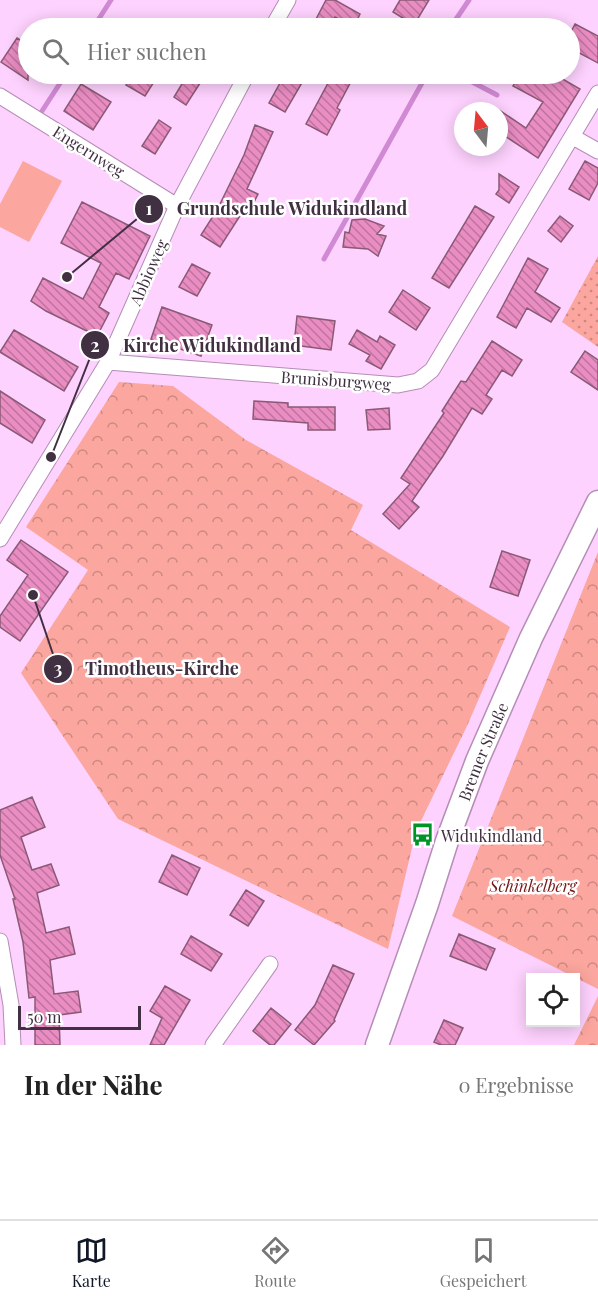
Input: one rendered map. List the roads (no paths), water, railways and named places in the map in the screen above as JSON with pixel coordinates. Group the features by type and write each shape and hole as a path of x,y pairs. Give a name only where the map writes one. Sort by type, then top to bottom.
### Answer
{"main road":[{"name":"Bremer Straße","path":"377,1045 477,761 531,638 598,502"}],"street":[{"path":"278,18 288,0"},
{"name":"Abbioweg","path":"3,535 108,362 177,206 242,84"},
{"name":"Brunisburgweg","path":"108,362 398,385 418,381 432,370 598,93"},
{"name":"Engernweg","path":"0,96 177,206"},
{"path":"573,137 598,151"},
{"path":"0,941 11,1005 13,1045"},
{"path":"213,1045 270,964"}],"waterway":[{"path":"99,18 111,0"},
{"path":"457,18 469,0"},
{"path":"42,111 60,84"},
{"path":"324,259 421,84"},
{"path":"476,84 497,95"}],"place":[{"name":"Grundschule Widukindland","path":"67,277"},
{"name":"Kirche Widukindland","path":"51,457"},
{"name":"Timotheus-Kirche","path":"33,595"},
{"name":"Widukindland","path":"423,835"}],"park label":[{"name":"Schinkelberg","path":"533,885"}]}
